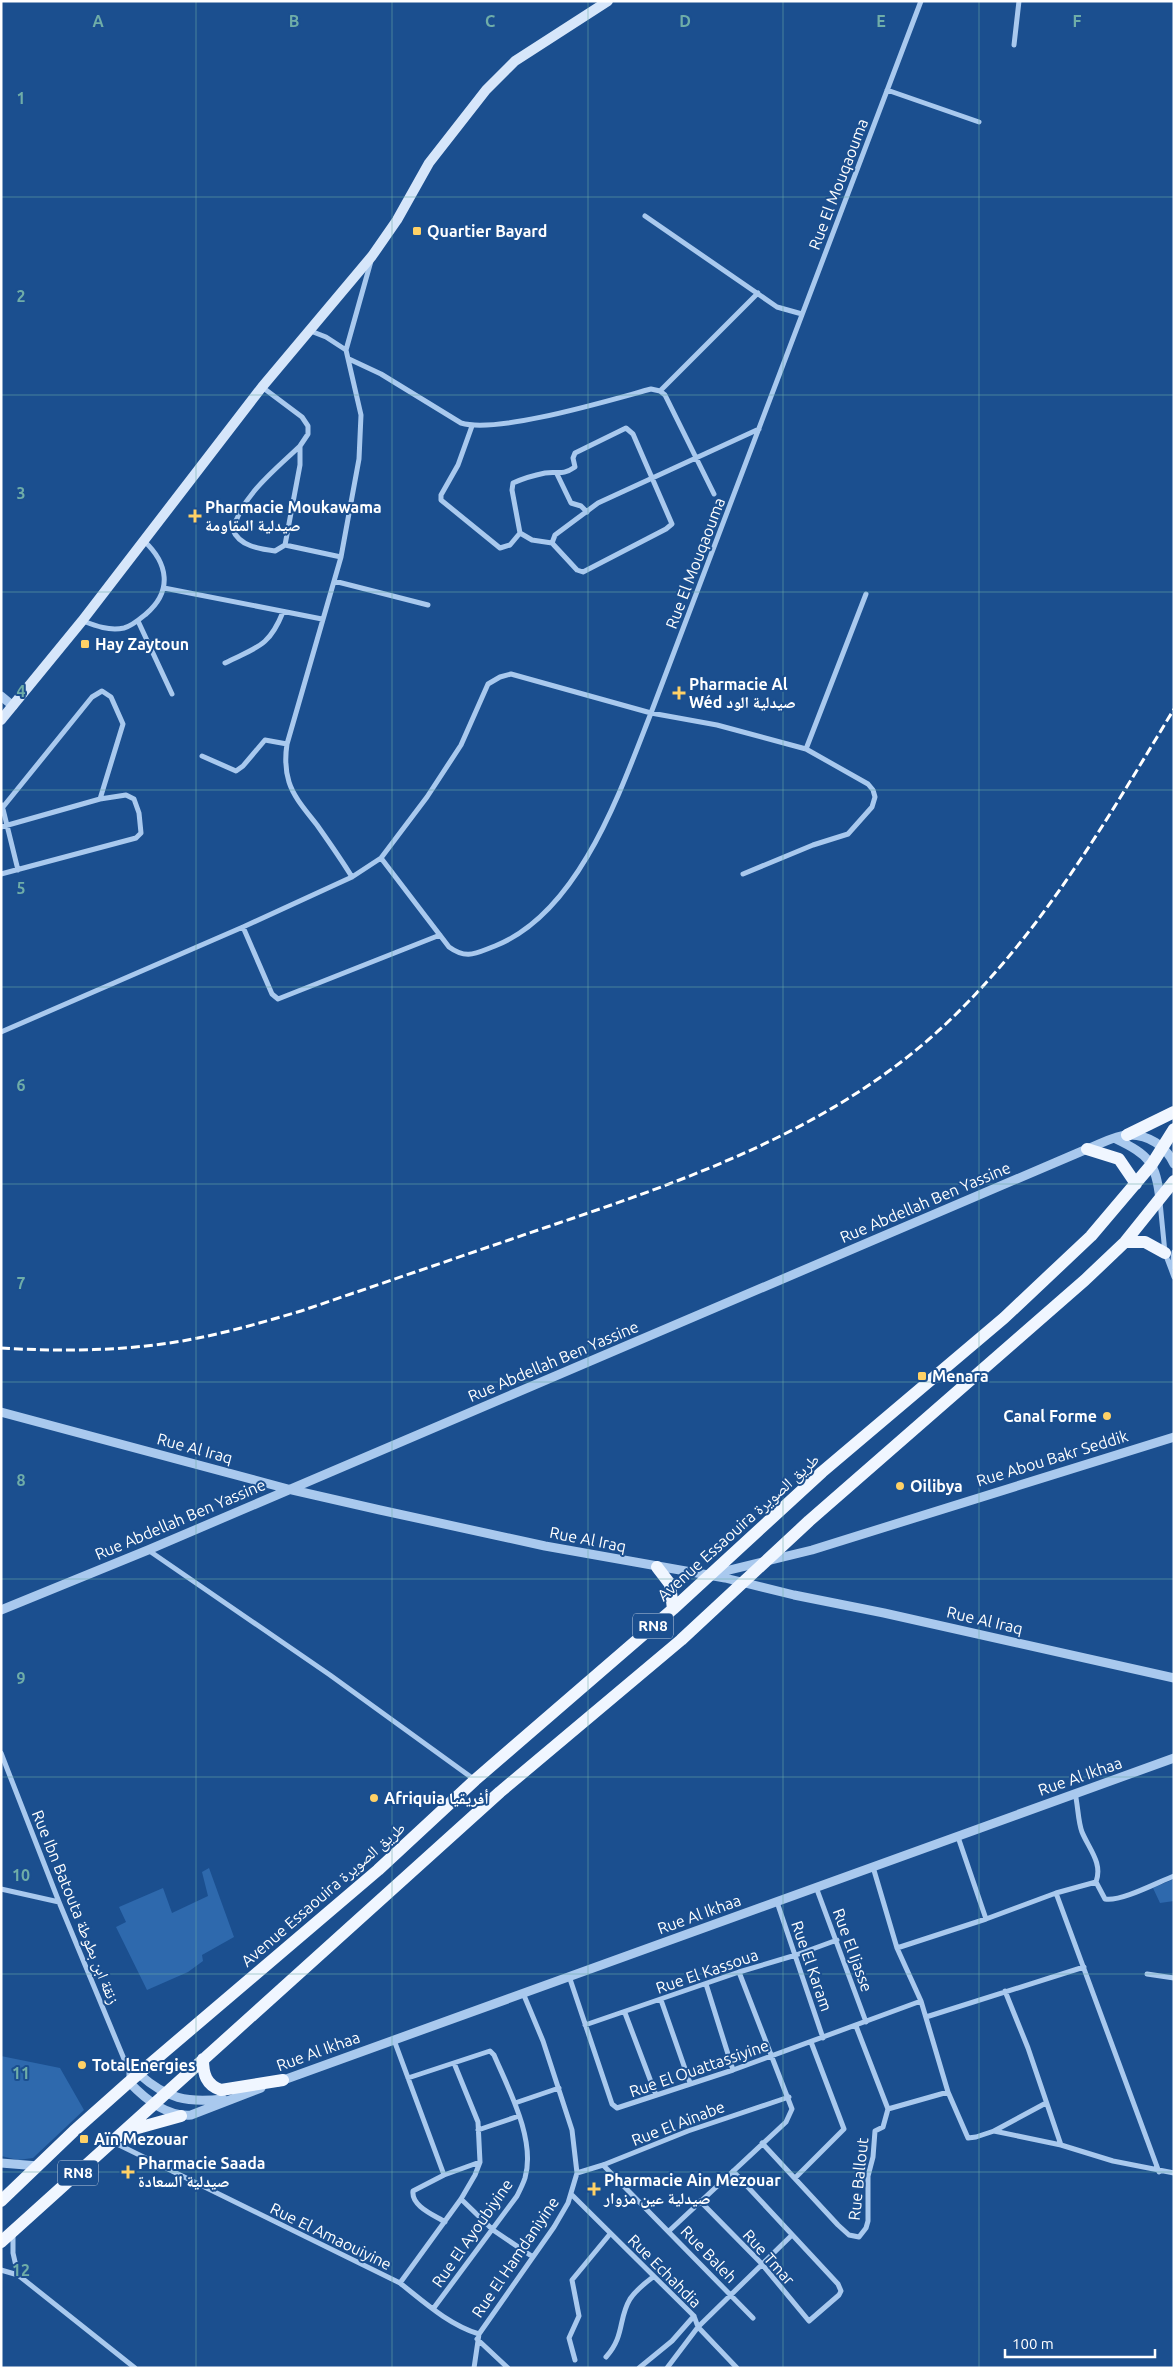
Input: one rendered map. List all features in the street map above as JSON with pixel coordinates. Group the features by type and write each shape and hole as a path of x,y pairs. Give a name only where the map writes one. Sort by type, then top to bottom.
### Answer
{"main road":[{"path":"1,720 82,621 262,387 372,256 397,220 429,163 486,90 515,61 608,1"},
{"path":"1121,1137 1174,1112"},
{"name":"RN8","path":"1164,1147 1174,1129"},
{"name":"Avenue Essaouira طريق الصويرة","path":"1,2201 132,2076 378,1870 476,1780 673,1608 822,1472 1004,1318 1066,1262 1136,1184 1164,1147"},
{"path":"1087,1149 1119,1159 1136,1184"},
{"name":"RN8","path":"1,2242 500,1792 681,1640 763,1562 1085,1280 1124,1242 1174,1182"},
{"path":"1124,1242 1150,1243 1170,1253"},
{"path":"657,1567 670,1584 673,1608"},
{"path":"203,2060 205,2076 208,2082 221,2090 283,2080"},
{"path":"124,2132 181,2116"}],"street":[{"name":"Rue El Mouqaouma","path":"381,858 449,947 459,954 473,955 514,938 542,916 560,896 590,851 619,796 651,714 921,1"},
{"path":"1014,45 1018,1"},
{"path":"887,90 979,122"},
{"path":"644,216 777,307 802,314"},
{"path":"352,877 290,784 286,769 287,744 341,557 359,459 361,415 346,350 372,256"},
{"path":"660,391 758,293"},
{"path":"308,330 326,337 346,350"},
{"path":"349,359 381,374 461,423 472,426 503,423 570,410 651,389 660,391 665,395 714,494"},
{"path":"262,387 305,421 308,426 308,434 300,446 253,493 241,508 233,530 240,540 255,548 275,552 285,545 300,464 300,446"},
{"path":"472,426 458,465 441,495 441,500 500,548 510,545 520,533"},
{"path":"626,428 633,434 671,519 670,527 583,572 577,570 552,543 532,540 520,533 512,490 513,484 543,473 561,474 575,467 573,458 575,453 626,428"},
{"path":"552,543 555,535 598,504 759,430"},
{"path":"557,474 571,503 581,506 587,512"},
{"path":"82,621 98,627 126,628 152,609 164,588 164,571 158,555 144,541"},
{"path":"285,545 341,557"},
{"path":"334,581 428,605"},
{"path":"164,588 322,620"},
{"path":"806,749 866,594"},
{"path":"225,663 263,644 271,637 283,612"},
{"path":"138,621 172,694"},
{"path":"1,1032 352,877 381,858 427,797 461,745 488,684 500,677 511,674 651,714 717,726 806,749 868,784 873,790 875,797 872,807 848,834 813,845 743,874"},
{"path":"18,870 2,806 92,697 102,691 112,697 123,724 100,799"},
{"path":"1,696 14,706"},
{"path":"202,756 236,771 243,766 265,740 287,744"},
{"path":"1,827 100,799 126,795 131,796 139,813 141,833 136,838 1,874"},
{"path":"243,926 272,994 278,999 440,935"},
{"path":"1121,1137 1154,1141 1164,1147 1174,1164"},
{"path":"1121,1137 1139,1150 1152,1164 1174,1277"},
{"name":"Rue Abdellah Ben Yassine","path":"1,1610 148,1550 1087,1149 1121,1137"},
{"name":"Rue Al Iraq","path":"1,1412 288,1489 545,1546 742,1582 1174,1678"},
{"name":"Rue Abou Bakr Seddik","path":"708,1575 812,1550 1174,1437"},
{"path":"148,1550 338,1680 476,1780"},
{"name":"Rue Ibn Batouta زنقة ابن بطوطة","path":"1,1753 59,1902 132,2076"},
{"name":"Rue Al Ikhaa","path":"181,2116 191,2115 569,1976 1174,1758"},
{"path":"1074,1793 1079,1809 1081,1831 1092,1849 1100,1873 1096,1882 1103,1897 1108,1900 1135,1892 1174,1876"},
{"path":"958,1837 986,1919"},
{"path":"872,1867 897,1948 921,2001 948,2092 968,2138 994,2131 1046,2103"},
{"path":"897,1948 986,1919 1056,1893 1096,1882"},
{"name":"Rue El Ijasse","path":"816,1887 866,2022"},
{"path":"1,1889 59,1902"},
{"path":"1056,1893 1159,2172"},
{"name":"Rue El Karam","path":"777,1902 824,2038"},
{"name":"Rue El Kassoua","path":"585,2025 837,1940"},
{"path":"926,2017 1084,1968"},
{"path":"670,2231 786,2122 791,2113 792,2105 789,2096 739,1972"},
{"path":"1147,1974 1174,1978"},
{"name":"Rue El Ouattassiyine","path":"569,1976 615,2107 622,2108 824,2038 921,2001"},
{"path":"706,1984 734,2070"},
{"path":"1005,1991 1061,2144"},
{"name":"Rue El Hamdaniyine","path":"478,2337 554,2227 571,2194 577,2173 574,2136 543,2041 523,1993"},
{"path":"661,2000 690,2083"},
{"path":"625,2013 656,2095"},
{"path":"856,2026 888,2109 948,2092"},
{"path":"394,2040 444,2176"},
{"path":"794,2178 844,2128 811,2042"},
{"name":"Rue El Ayoubiyine","path":"408,2078 486,2052 492,2053 515,2103 525,2139 525,2178 517,2196 433,2309"},
{"path":"400,2283 461,2199 480,2162 478,2122 454,2063"},
{"path":"132,2076 141,2095 181,2116"},
{"name":"Rue Al Ikhaa","path":"132,2076 165,2093 186,2100 234,2098"},
{"path":"515,2103 559,2088"},
{"name":"Rue El Ainabe","path":"577,2173 603,2165 688,2131 789,2096"},
{"name":"Rue Ballout","path":"762,2143 843,2230 854,2237 858,2237 866,2228 868,2221 868,2176 873,2157 875,2131 883,2127 888,2109"},
{"path":"478,2130 519,2116"},
{"path":"994,2131 1061,2144 1113,2161 1159,2172 1174,2173"},
{"name":"Rue El Amaouiyine","path":"113,2142 400,2283 433,2309 478,2337 508,2368"},
{"path":"445,2222 419,2205 412,2193 414,2190 444,2176 480,2162"},
{"path":"1,2163 38,2166"},
{"name":"Rue Baleh","path":"603,2165 670,2231 753,2318"},
{"path":"667,2368 698,2327 792,2234 733,2171"},
{"name":"Rue Echahdia","path":"571,2194 694,2316 698,2327 737,2368"},
{"path":"461,2199 493,2230 533,2257"},
{"name":"Rue Tmar","path":"700,2201 762,2264 809,2321 839,2295 841,2291 838,2284 792,2234"},
{"path":"13,2232 13,2253 18,2275"},
{"path":"575,2360 569,2338 579,2316 579,2311 572,2280 610,2234"},
{"path":"1,2270 18,2275 135,2368"},
{"path":"606,2357 620,2338 630,2300 640,2287 653,2277"},
{"path":"639,2368 672,2341 694,2316"},
{"path":"474,2368 478,2337"}],"shaded area":[{"path":"209,1868 234,1937 202,1955 203,1961 188,1972 147,1990 116,1927 126,1922 119,1907 163,1888 172,1913 208,1896 202,1872"},
{"path":"1174,1879 1174,1901 1160,1903 1153,1888"},
{"path":"1,2056 60,2068 84,2110 33,2158 18,2160 1,2156"}],"railway":[{"path":"1,1348 75,1350 149,1346 198,1338 263,1322 301,1311 656,1189 762,1145 813,1119 862,1090 908,1056 952,1018 985,984 1045,910 1073,871 1174,709"}],"place":[{"name":"Quartier Bayard","path":"417,231"},
{"name":"Pharmacie Moukawama صيدلية المقاومة","path":"195,516"},
{"name":"Hay Zaytoun","path":"85,644"},
{"name":"Pharmacie Al Wéd صيدلية الود","path":"679,693"},
{"name":"Menara","path":"922,1376"},
{"name":"Canal Forme","path":"1107,1416"},
{"name":"Oilibya","path":"900,1486"},
{"name":"Afriquia أفريقيا","path":"374,1798"},
{"name":"TotalEnergies","path":"82,2065"},
{"name":"Aïn Mezouar","path":"84,2139"},
{"name":"Pharmacie Saada صيدلية السعادة","path":"128,2172"},
{"name":"Pharmacie Ain Mezouar صيدلية عين مزوار","path":"594,2189"}]}
